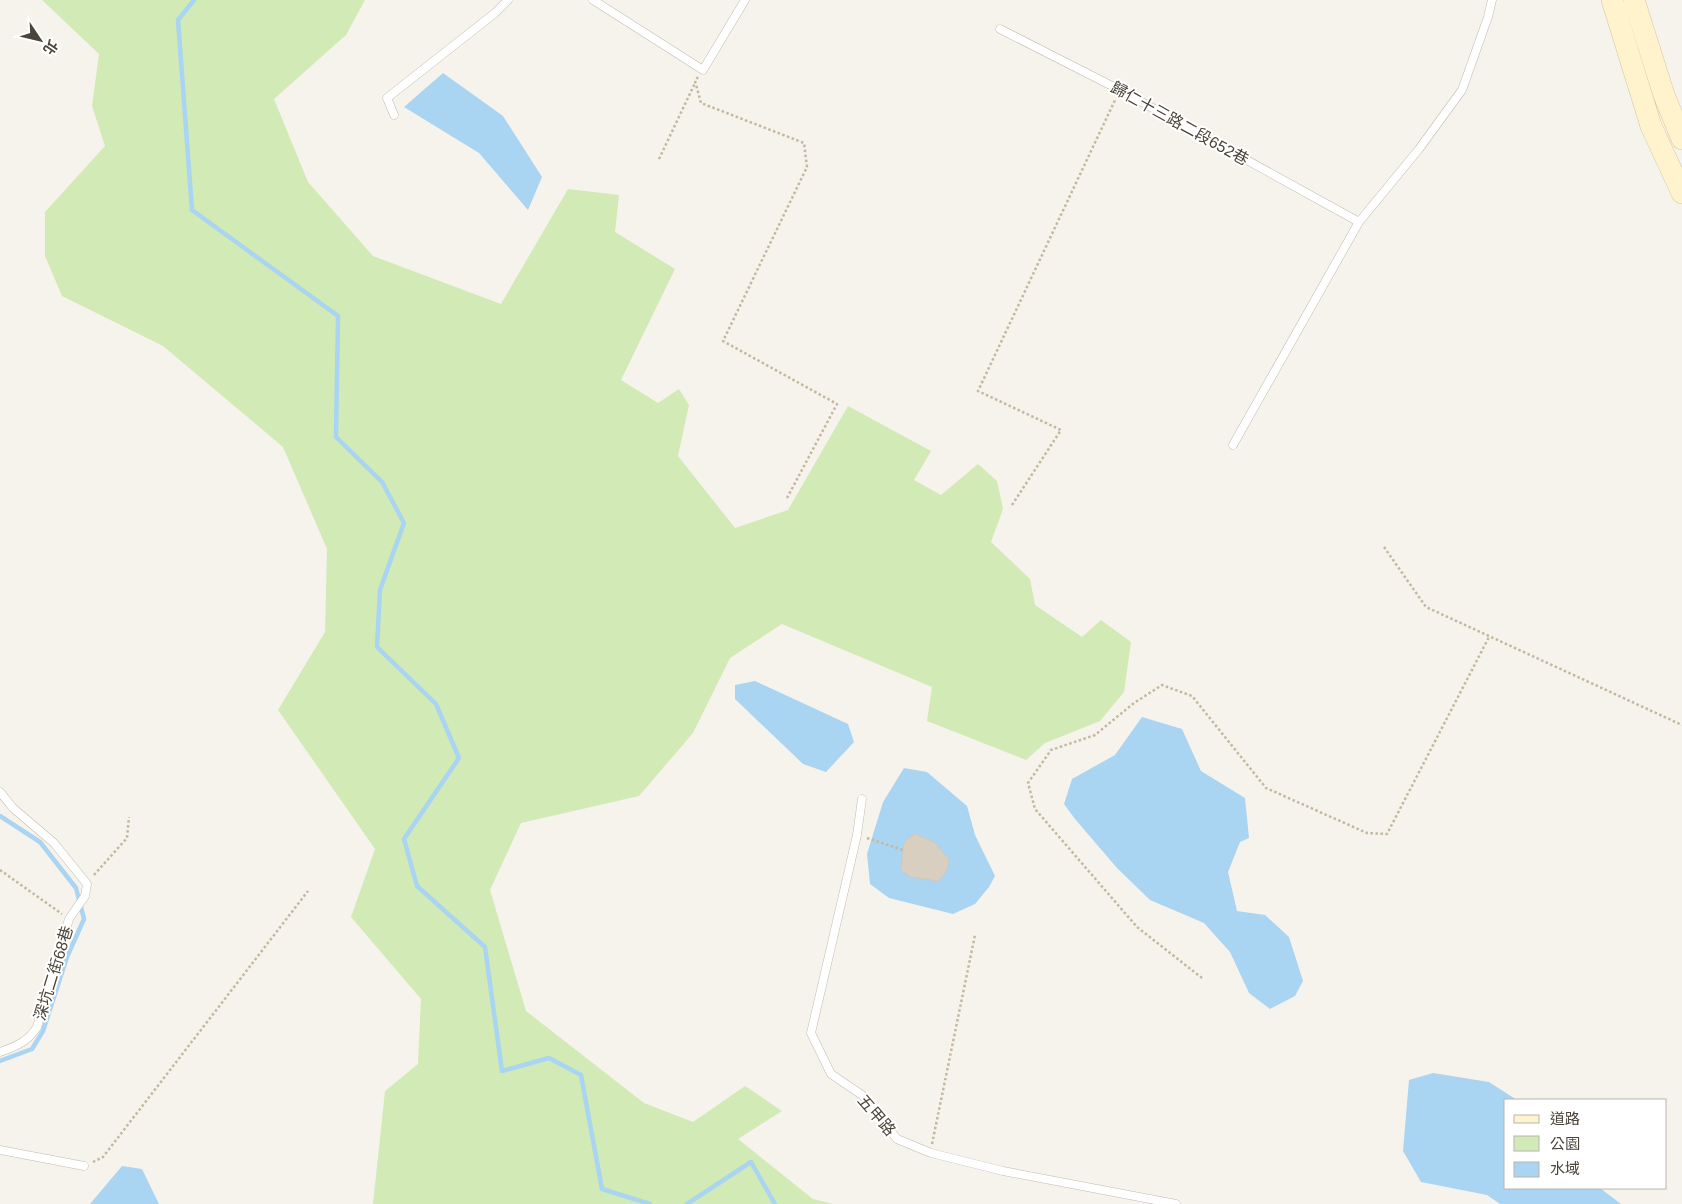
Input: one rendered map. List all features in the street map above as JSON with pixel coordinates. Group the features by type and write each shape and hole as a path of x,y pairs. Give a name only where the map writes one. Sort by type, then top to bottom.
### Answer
{"street":[{"path":"1612,0 1652,126 1682,194"},
{"path":"1634,0 1664,95 1682,139"}],"lane":[{"path":"394,116 387,98 508,0"},
{"path":"593,0 702,70 745,0"},
{"path":"1233,445 1359,222 1419,149 1462,90 1488,17 1492,0"},
{"name":"歸仁十三路二段652巷","path":"1000,29 1120,90 1359,222"},
{"path":"0,792 14,808 54,843 87,884"},
{"name":"五甲路","path":"862,799 857,835 811,1033 831,1074 862,1095 897,1139 931,1153 1003,1171 1176,1204"},
{"name":"深坑二街68巷","path":"0,1052 13,1048 32,1036 37,1026 69,919 85,896 87,884"},
{"path":"0,1150 84,1166"}],"path":[{"path":"659,158 702,70"},
{"path":"696,81 701,103 804,143 807,167 723,341 837,404 787,498"},
{"path":"1012,505 1061,430 978,391 1120,90"},
{"path":"1384,547 1426,607 1682,725"},
{"path":"1202,978 1137,927 1035,809 1028,783 1051,750 1095,735 1134,703 1162,685 1192,696 1266,788 1367,833 1387,834 1489,637"},
{"path":"87,884 127,838 129,818"},
{"path":"862,837 903,850"},
{"path":"0,870 69,919"},
{"path":"84,1166 103,1157 308,891"},
{"path":"931,1153 975,935"}],"green space":[{"path":"42,0 365,0 346,35 274,99 308,182 373,256 501,304 568,189 619,195 615,232 675,269 621,380 658,403 679,389 689,405 678,456 735,528 788,510 848,406 931,451 914,480 941,495 978,464 997,481 1003,509 991,542 1030,579 1035,605 1082,637 1101,620 1131,642 1124,692 1100,721 1045,743 1026,760 927,721 932,687 782,624 730,658 693,733 639,796 521,823 490,890 526,1011 644,1103 693,1122 745,1086 782,1111 738,1139 813,1199 833,1204 373,1204 385,1091 418,1064 421,999 351,917 375,849 278,710 325,632 327,549 283,447 163,346 62,296 45,256 45,212 105,146 92,106 99,54"}],"water":[{"path":"443,73 503,116 542,177 528,210 479,153 404,107"},
{"path":"755,681 848,724 854,742 826,772 803,764 735,699 735,685"},
{"path":"1142,717 1182,729 1201,771 1245,798 1249,838 1240,842 1228,872 1237,911 1265,915 1289,937 1303,981 1295,996 1270,1009 1249,993 1230,952 1204,923 1150,900 1117,868 1064,804 1072,779 1115,755"},
{"path":"904,768 927,772 967,806 975,835 995,876 989,887 975,904 953,914 889,898 870,884 867,854 883,802","holes":["915,834 934,842 949,860 946,872 938,881 911,877 901,870 904,842"]},
{"path":"1433,1073 1489,1082 1515,1099 1504,1099 1504,1189 1601,1189 1621,1204 1500,1204 1487,1195 1421,1182 1403,1151 1409,1080"},
{"path":"122,1166 142,1169 159,1204 90,1204"}],"building":[{"path":"915,834 934,842 949,860 946,872 938,881 911,877 901,870 904,842"}],"waterway":[{"path":"194,0 178,20 192,210 338,316 336,437 382,482 404,523 380,590 377,647 436,704 459,758 404,839 417,886 485,947 502,1071 549,1058 581,1075 602,1189 650,1204"},
{"path":"0,816 40,842 76,888 84,919 67,957 43,1031 32,1049 0,1061"},
{"path":"687,1204 751,1162 775,1204"}]}
